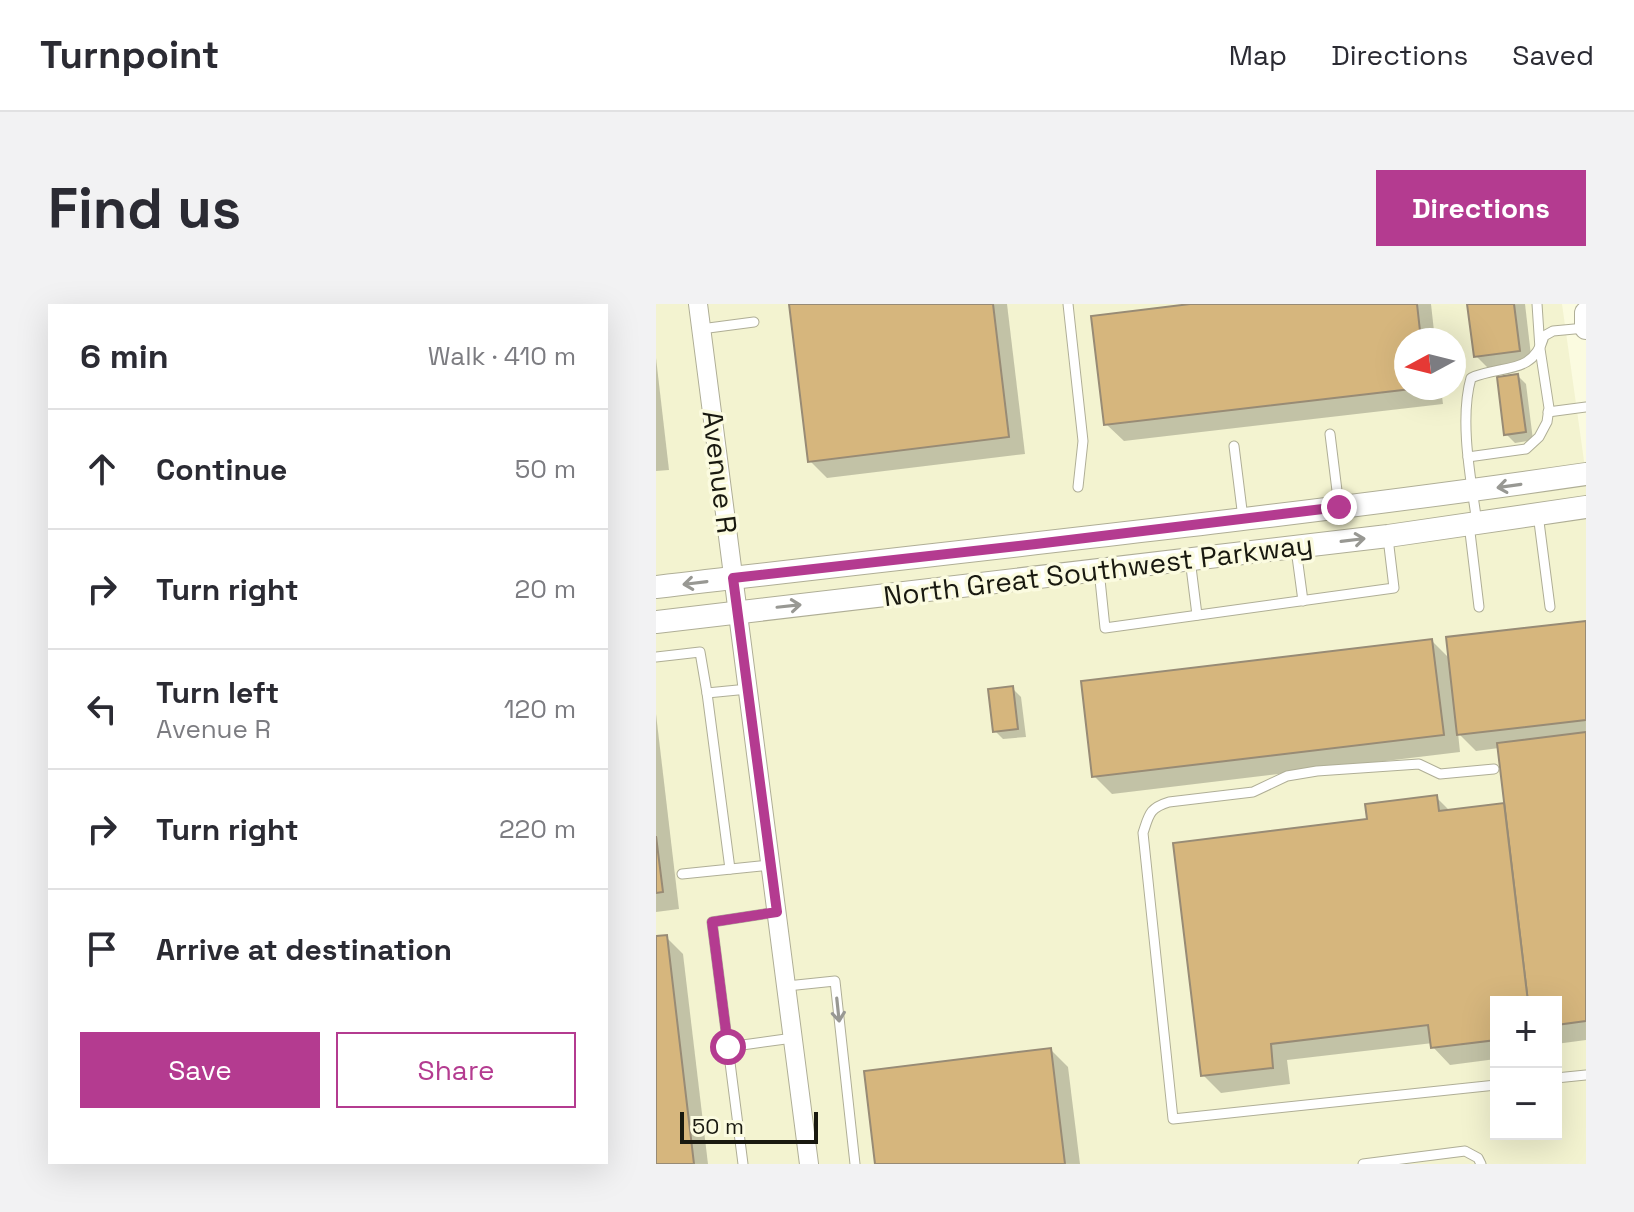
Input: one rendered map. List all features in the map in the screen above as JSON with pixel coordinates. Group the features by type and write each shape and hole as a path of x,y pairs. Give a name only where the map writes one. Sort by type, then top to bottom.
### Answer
{"street":[{"name":"Avenue R","path":"698,304 809,1164"},
{"path":"1586,313 1586,328"},
{"name":"North Great Southwest Parkway","path":"656,587 1048,543 1473,491 1586,474"},
{"name":"North Great Southwest Parkway","path":"656,622 1388,536 1586,507"},
{"path":"1169,528 1182,560"}],"lane":[{"path":"1068,304 1083,441 1078,487"},
{"path":"1468,457 1526,449 1539,437 1547,422 1537,304"},
{"path":"701,329 754,322"},
{"path":"1479,607 1473,491 1468,457 1466,395 1471,378 1532,360 1544,336 1553,331 1586,328"},
{"path":"1548,412 1586,407"},
{"path":"1330,434 1339,507"},
{"path":"1234,446 1243,518"},
{"path":"1538,514 1550,607"},
{"path":"1099,570 1105,628 1394,588 1388,536"},
{"path":"1296,547 1303,601"},
{"path":"1182,560 1197,615"},
{"path":"656,657 700,652 730,869"},
{"path":"707,693 748,689"},
{"path":"1490,1086 1173,1119 1143,833 1149,815 1157,806 1253,792 1287,776 1419,764 1440,774 1494,769"},
{"path":"682,874 771,865"},
{"path":"743,1164 712,922 777,912"},
{"path":"787,986 835,981 855,1164"},
{"path":"728,1047 793,1038"},
{"path":"1562,1077 1586,1075"},
{"path":"1363,1164 1465,1151 1478,1158 1481,1164"}],"shaded area":[{"path":"656,304 1562,304 1586,475 1586,1164 656,1164"}],"building":[{"path":"789,304 993,304 1009,437 808,462"},
{"path":"1190,304 1417,304 1420,328 1394,328 1394,391 1104,425 1091,316"},
{"path":"1467,304 1514,304 1520,351 1474,357"},
{"path":"1518,374 1526,432 1504,435 1497,377"},
{"path":"1586,621 1586,720 1457,735 1446,637"},
{"path":"1432,639 1444,735 1092,777 1081,681"},
{"path":"1013,686 1018,729 993,732 988,689"},
{"path":"1586,732 1586,1021 1562,1024 1562,996 1527,996 1497,743"},
{"path":"1437,795 1439,811 1504,803 1527,996 1490,996 1490,1041 1431,1048 1428,1025 1271,1044 1273,1068 1201,1076 1173,843 1367,819 1365,804"},
{"path":"656,836 663,892 656,893"},
{"path":"667,935 694,1164 656,1164 656,936"},
{"path":"1051,1048 1065,1164 875,1164 864,1071"}],"route":[{"path":"728,1047 712,922 777,912 733,578 1339,507"}]}
